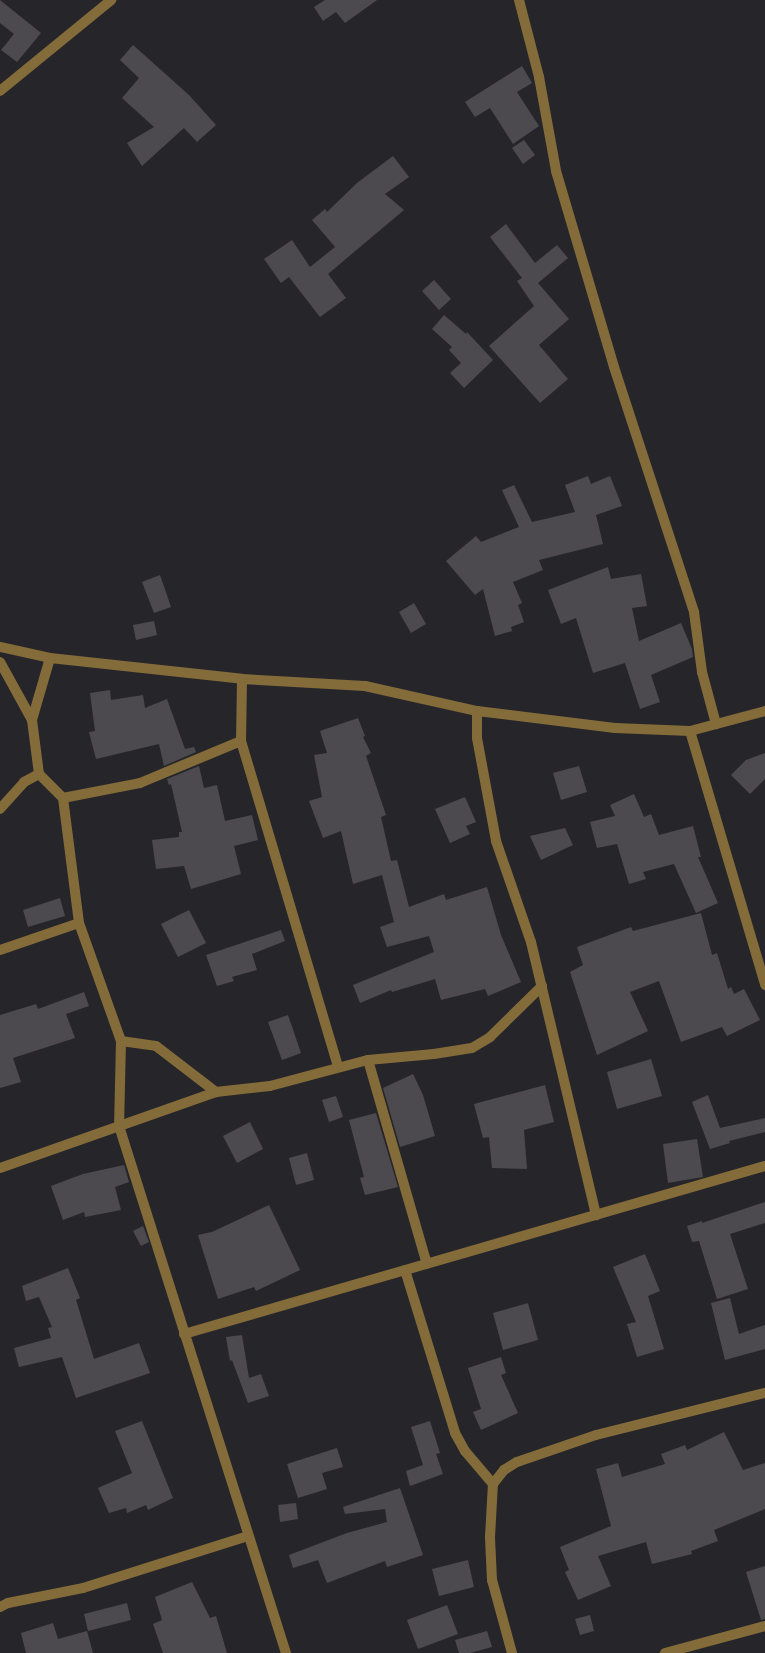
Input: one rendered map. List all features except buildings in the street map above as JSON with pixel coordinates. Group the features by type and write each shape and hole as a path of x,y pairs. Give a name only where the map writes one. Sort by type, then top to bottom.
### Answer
{"street":[{"path":"0,91 110,0"},
{"path":"519,0 539,77 556,171 614,367 694,612 702,672 716,724"},
{"path":"0,646 50,658 242,680 365,686 477,711 615,728 690,731 765,711"},
{"path":"32,720 50,658"},
{"path":"0,662 32,720 39,774 63,798 79,923 121,1041 119,1126 286,1653"},
{"path":"242,680 241,741 338,1067"},
{"path":"477,711 477,738 496,841 531,942 596,1215"},
{"path":"690,731 765,985"},
{"path":"63,798 140,783 241,741"},
{"path":"0,808 24,782 39,774"},
{"path":"0,950 79,923"},
{"path":"0,1168 216,1092 270,1086 368,1060 472,1048 490,1037 542,986"},
{"path":"121,1041 156,1046 216,1092"},
{"path":"368,1060 427,1264"},
{"path":"184,1334 765,1166"},
{"path":"405,1270 455,1433 465,1450 492,1484"},
{"path":"512,1653 492,1580 490,1537 492,1484 504,1470 517,1462 548,1450 596,1435 765,1393"},
{"path":"0,1607 8,1602 83,1588 248,1536"},
{"path":"665,1653 765,1626"}]}
